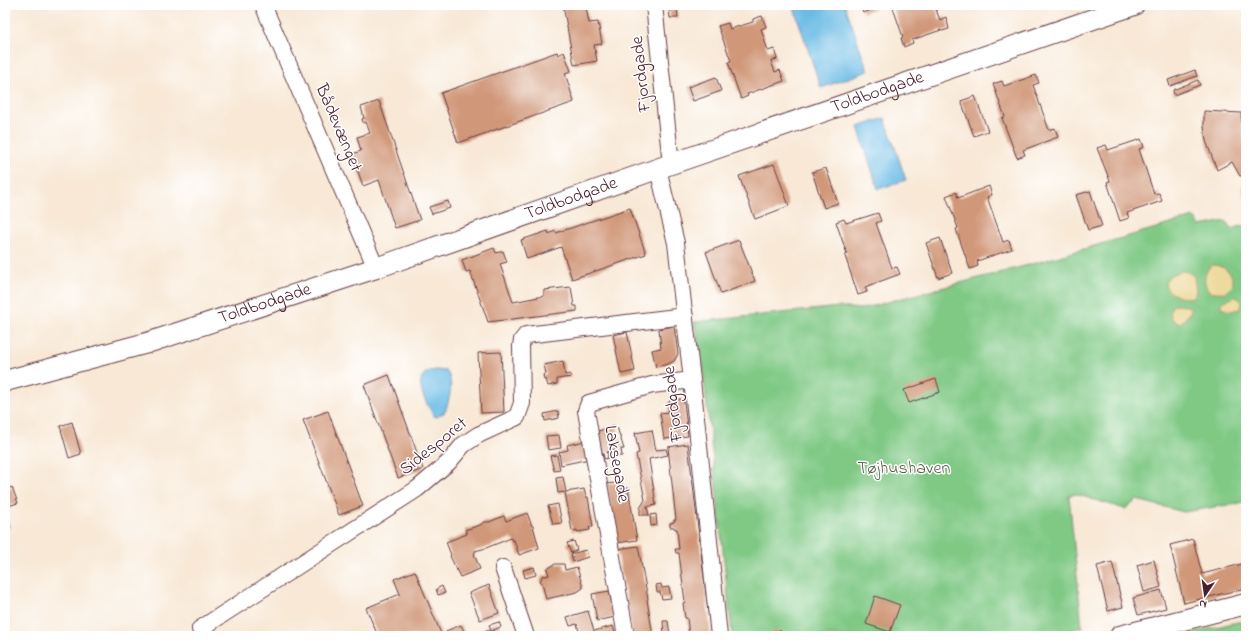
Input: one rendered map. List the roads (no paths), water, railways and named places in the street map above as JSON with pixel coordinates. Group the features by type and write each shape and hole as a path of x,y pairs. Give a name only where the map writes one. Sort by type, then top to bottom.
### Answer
{"street":[{"name":"Bådevænget","path":"263,5 376,268"},
{"name":"Fjordgade","path":"654,5 665,166 685,316 719,636"},
{"name":"Toldbodgade","path":"5,381 147,343 376,268 665,166 1134,5"},
{"name":"Sidesporet","path":"202,636 200,629 416,489 449,462 463,446 478,435 517,417 522,403 521,346 522,340 526,335 685,316"},
{"name":"Laksegade","path":"626,636 586,411 589,403 652,384 692,380"},
{"path":"503,568 526,636"},
{"path":"1120,636 1246,604"}],"water":[{"path":"793,5 845,5 868,71 821,88"},
{"path":"885,118 906,180 878,189 858,127"},
{"path":"436,370 446,371 449,375 451,385 445,412 437,417 434,416 423,396 421,388 423,376 428,372"}],"park label":[{"name":"Tøjhushaven","path":"904,469"}]}
